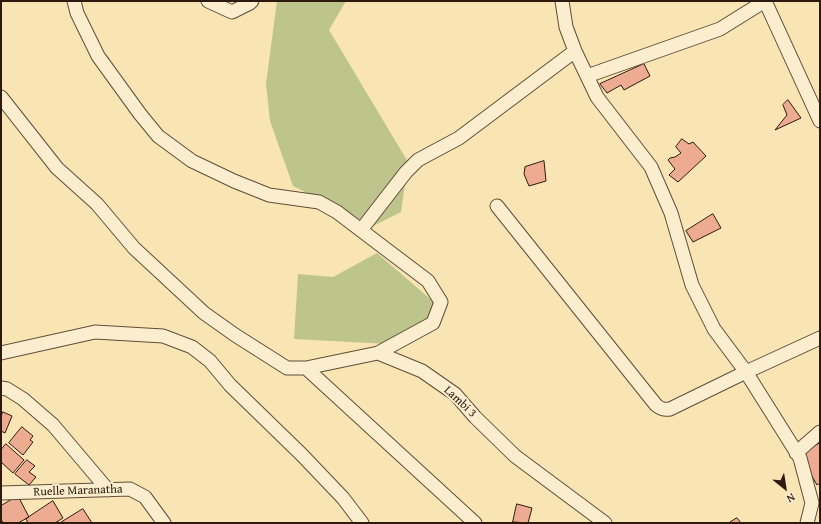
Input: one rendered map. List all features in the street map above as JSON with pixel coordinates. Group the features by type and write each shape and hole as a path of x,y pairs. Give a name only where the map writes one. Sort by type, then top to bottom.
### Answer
{"street":[{"path":"1,96 57,168 97,204 134,248 204,313 235,335 287,368 306,368 378,353 433,322 441,302 428,282 337,212 319,202 269,195 192,161 158,136 98,56 77,13 74,1"},
{"path":"208,1 232,12 252,1"},
{"path":"562,1 566,27 596,98 651,166 671,213 692,285 714,329 746,372 800,458 812,503 807,523"},
{"path":"587,76 720,29 765,1 820,121"},
{"path":"361,230 406,172 418,160 459,138 575,51"},
{"path":"497,206 660,408 665,410 670,409 820,338"},
{"path":"1,353 95,332 163,336 192,347 210,361 230,385 302,455 343,498 362,523"},
{"name":"Lambi 3","path":"378,353 422,372 455,394 475,417 515,456 606,523"},
{"path":"306,368 475,523"},
{"path":"1,388 7,389 23,399 48,420 108,490"},
{"path":"796,453 820,432"},
{"name":"Ruelle Maranatha","path":"1,493 130,489 145,497 164,523"}],"green space":[{"path":"277,1 346,1 329,30 408,162 401,212 373,226 293,186 270,121 266,84"},
{"path":"377,253 436,304 429,319 389,344 294,339 298,274 333,277"}],"building":[{"path":"644,64 650,76 624,90 621,85 607,93 600,84"},
{"path":"788,100 801,118 775,130 787,115 783,105"},
{"path":"682,139 689,144 693,142 706,156 678,182 669,175 675,169 668,160 681,153 676,147"},
{"path":"544,161 546,181 529,186 524,174 525,167"},
{"path":"713,214 721,228 693,242 686,231"},
{"path":"3,412 12,416 5,433 1,431 1,417"},
{"path":"22,427 33,436 30,440 33,442 23,455 9,443"},
{"path":"820,443 820,483 817,485 800,455"},
{"path":"6,444 24,460 13,473 1,462 1,450"},
{"path":"27,460 35,466 29,472 36,477 29,485 15,474"},
{"path":"18,496 29,517 18,523 3,523 1,519 1,506"},
{"path":"53,501 63,518 55,523 28,523 26,519"},
{"path":"517,504 532,508 528,523 513,522"},
{"path":"83,509 92,523 60,523"},
{"path":"737,518 741,523 729,523"}]}
